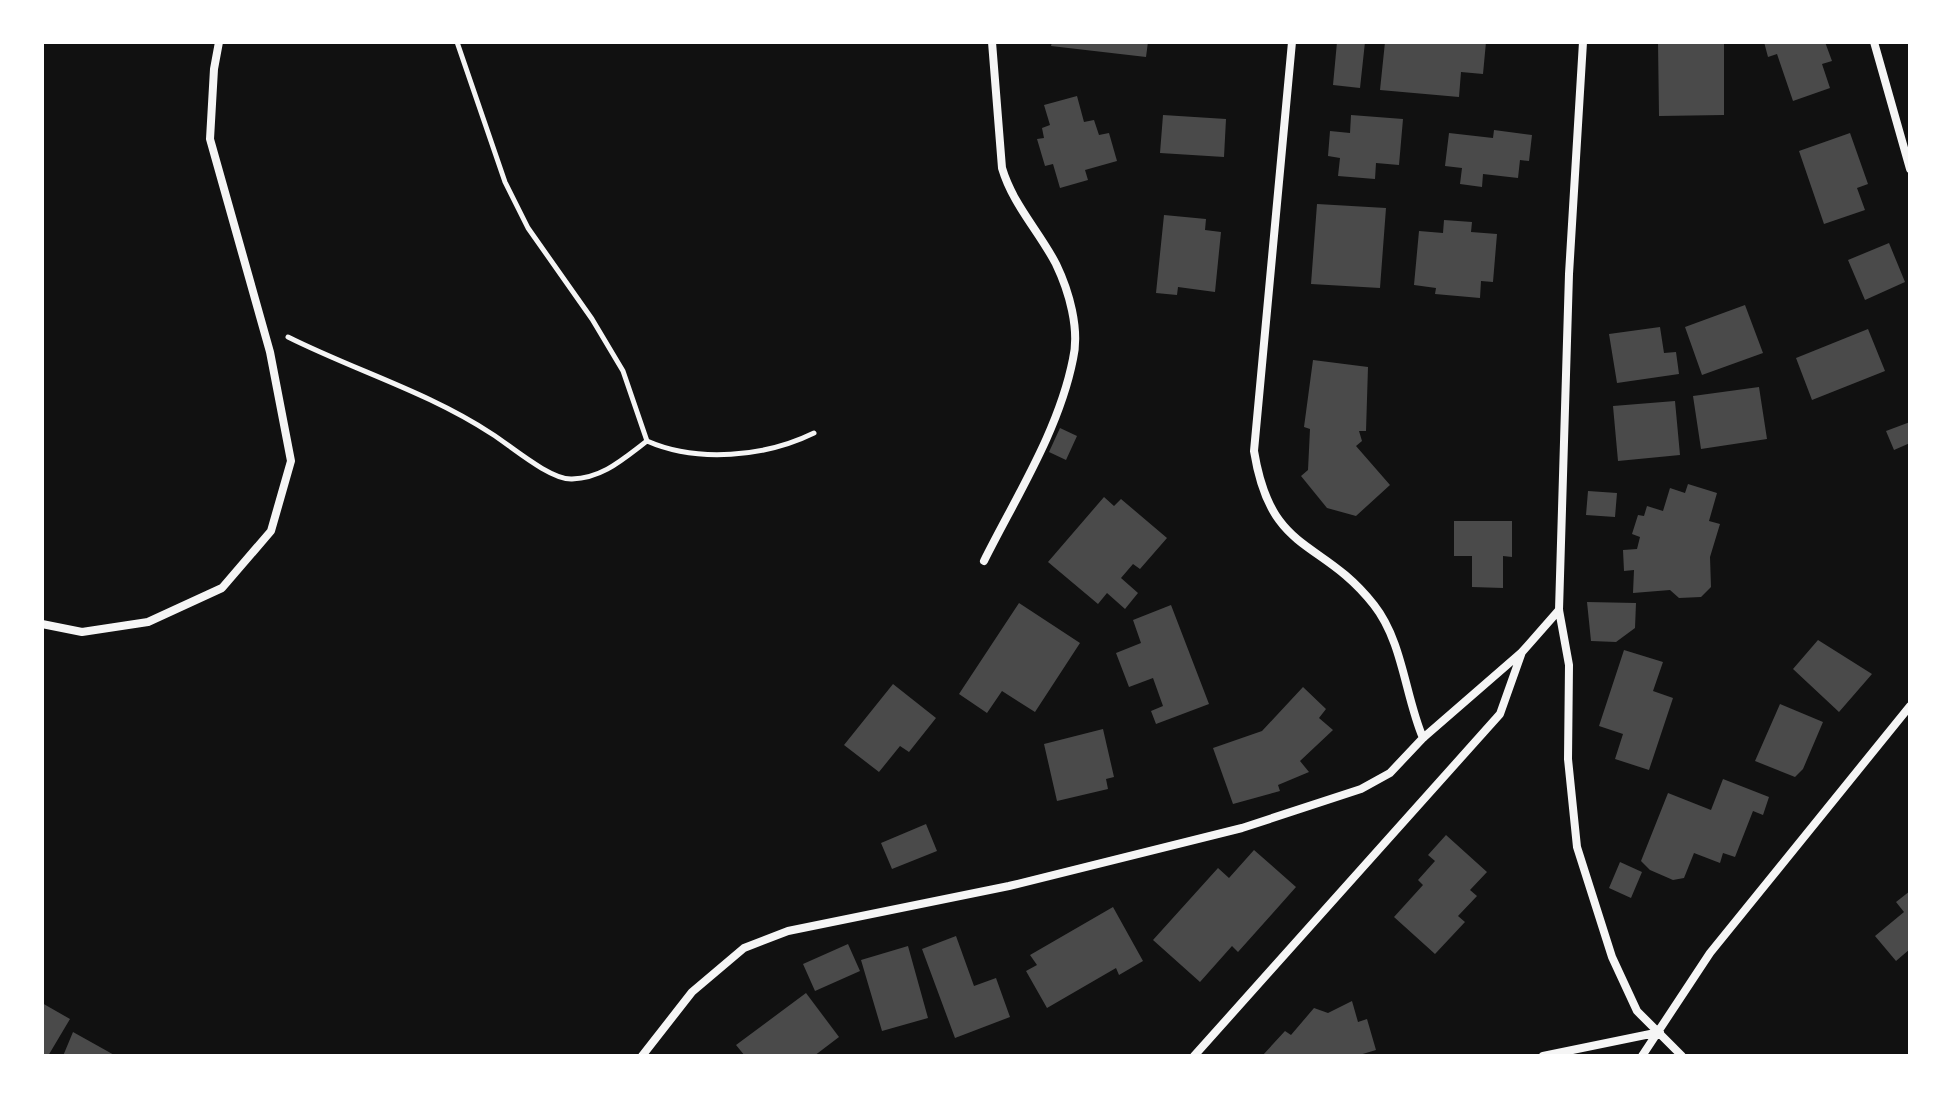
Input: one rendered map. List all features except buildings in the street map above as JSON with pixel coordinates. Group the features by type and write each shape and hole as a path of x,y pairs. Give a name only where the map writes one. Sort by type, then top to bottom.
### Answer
{"street":[{"path":"42,624 82,632 148,622 222,588 271,531 291,461 262,323 210,139 219,42"},
{"path":"984,561 1057,414 1074,357 1072,311 1056,264 1008,187 1002,168 997,139 992,42"},
{"path":"1292,42 1254,451 1258,478 1269,509 1293,539 1349,579 1385,621 1423,738"},
{"path":"1583,42 1569,274 1559,610 1569,665 1568,759 1577,847 1612,957 1637,1011 1682,1056"},
{"path":"1874,42 1910,169"},
{"path":"642,1056 692,992 744,948 788,931 1009,886 1242,828 1361,789 1390,773 1423,738 1522,652 1559,610"},
{"path":"1194,1056 1500,714 1522,652"},
{"path":"1642,1056 1661,1032 1710,953 1910,706"},
{"path":"1543,1056 1661,1032"}],"path":[{"path":"457,42 475,104 511,193 528,228 592,319 623,371 647,441 673,453 726,455 794,443 814,433"},
{"path":"262,323 330,358 443,403 534,463 569,480 608,471 647,441"}]}
